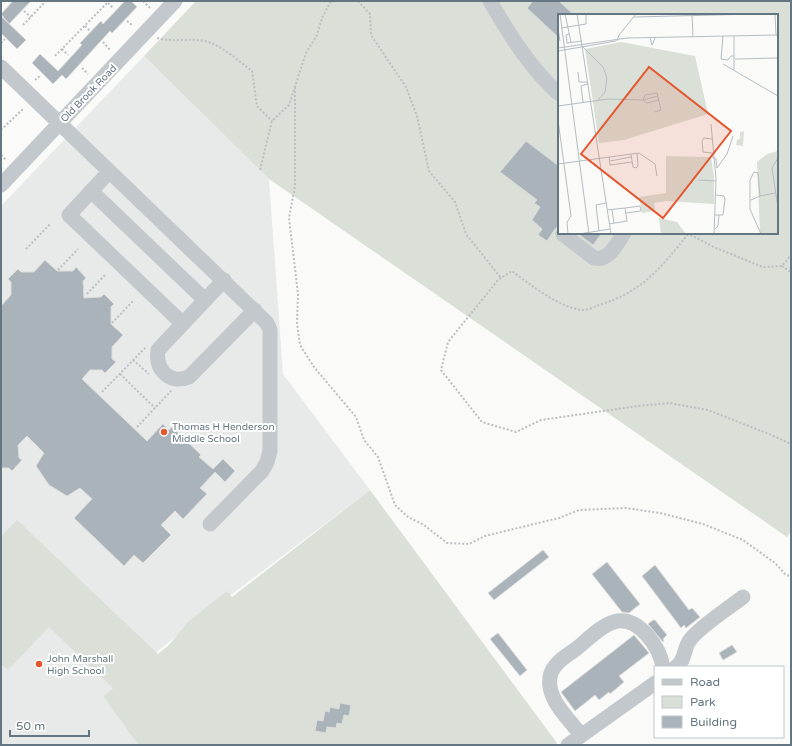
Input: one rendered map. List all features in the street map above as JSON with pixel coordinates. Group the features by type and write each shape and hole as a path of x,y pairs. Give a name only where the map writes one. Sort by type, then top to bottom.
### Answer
{"street":[{"name":"Old Brook Road","path":"1,185 58,124 139,30 175,1"},
{"path":"490,1 519,48 558,93"},
{"path":"1,67 58,124 264,318 270,330 269,457 262,471 210,524"},
{"path":"109,172 69,215 182,323"},
{"path":"91,192 205,300"},
{"path":"563,234 594,258 599,260 608,256 623,234"},
{"path":"224,280 161,344 157,356 158,365 161,370 170,378 176,380 189,377 255,310"},
{"path":"679,665 687,645 693,636 743,597"},
{"path":"581,735 553,698 550,678 555,665 606,624 620,620 631,621 641,628 656,647 663,666"},
{"path":"568,745 654,684"}],"path":[{"path":"23,25 46,1"},
{"path":"143,1 150,8"},
{"path":"260,170 272,121 288,104 306,53 317,35 322,18 331,1"},
{"path":"358,1 370,14 371,35 406,87 417,116 429,171 455,202 466,234 501,278"},
{"path":"55,56 108,2 113,8"},
{"path":"24,11 31,17"},
{"path":"127,21 139,30 168,42 199,40 219,47 252,71 257,106 272,121"},
{"path":"85,26 90,31"},
{"path":"1,43 5,39"},
{"path":"103,42 110,50"},
{"path":"62,49 68,55"},
{"path":"82,68 88,74"},
{"path":"36,80 41,75"},
{"path":"295,87 295,186 289,218 298,294 297,322 300,345 314,367 356,417 364,440 378,457 395,506 408,517 424,525 448,543 469,544 485,536 559,518 579,510 626,508 660,513 703,524 743,540 775,563 791,577"},
{"path":"1,130 23,109"},
{"path":"2,122 6,126"},
{"path":"1,155 6,160"},
{"path":"26,249 50,222"},
{"path":"791,272 782,266 763,267 687,234 668,260 646,282 616,300 582,310 550,298 512,271 501,278 448,342 441,370 458,394 482,422 516,432 541,420 638,406 669,404 708,410 791,444"},
{"path":"58,270 78,249"},
{"path":"782,266 791,255"},
{"path":"87,294 105,275"},
{"path":"112,322 133,301"},
{"path":"102,392 150,343"},
{"path":"134,360 152,377"},
{"path":"120,374 155,408"},
{"path":"137,427 173,389"}],"shaded area":[{"name":"Thomas H Henderson Middle School","path":"144,56 269,179 283,374 370,490 170,641 103,696 138,745 1,745 1,206"}],"green space":[{"path":"196,1 791,1 791,531 787,537 269,179 144,56"},
{"path":"370,490 557,743 555,745 138,745 103,696 113,688 49,627 8,670 1,664 1,536 17,520 158,654 168,646 189,621 227,591 232,597"}],"building":[{"path":"13,1 31,1 9,24 1,14"},
{"path":"125,1 131,1 137,7 112,33 110,31 66,79 62,75 53,84 32,63 40,54 58,71 82,45 80,43 101,21 103,24"},
{"path":"533,1 559,1 573,14 558,14 558,37 527,8"},
{"path":"1,16 26,40 17,49 1,33"},
{"path":"526,141 558,165 558,227 547,241 538,235 542,229 532,220 540,207 534,203 537,200 500,172"},
{"path":"578,234 601,234 593,245"},
{"path":"45,260 57,271 73,271 76,267 86,278 83,281 84,298 101,297 104,294 114,304 111,307 111,324 123,335 112,347 112,359 116,362 105,373 102,370 90,370 82,379 147,441 163,424 169,430 172,427 201,455 199,457 213,469 223,459 235,471 225,482 215,472 200,488 207,494 183,519 175,511 161,525 171,535 143,563 134,555 124,566 74,518 92,499 80,488 67,496 49,485 36,466 44,453 27,436 18,445 19,458 22,460 12,471 9,468 1,468 1,306 11,295 11,282 8,279 18,269 21,272 34,272"},
{"path":"543,550 549,557 494,600 488,593"},
{"path":"607,562 640,604 629,613 622,612 592,574"},
{"path":"655,565 689,610 692,608 700,617 686,628 684,625 681,628 642,576"},
{"path":"655,620 667,635 663,639 663,642 648,624"},
{"path":"498,633 527,670 520,676 490,639"},
{"path":"634,635 649,653 619,676 624,682 610,694 609,692 599,700 595,695 575,711 561,692"},
{"path":"732,645 737,652 723,660 719,653"},
{"path":"340,703 351,705 349,716 344,715 342,724 337,723 336,728 327,727 326,733 315,731 317,720 323,721 325,711 329,712 330,707 339,709"}],"place":[{"name":"Thomas H Henderson Middle School","path":"164,432"},
{"name":"John Marshall High School","path":"39,664"}]}
